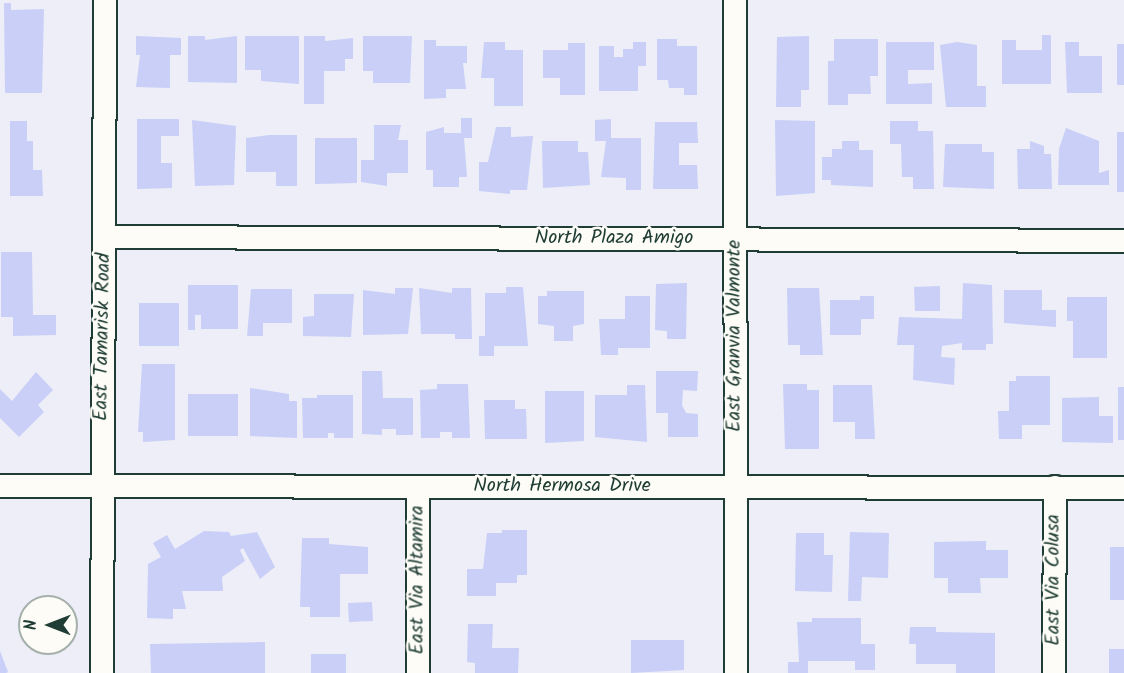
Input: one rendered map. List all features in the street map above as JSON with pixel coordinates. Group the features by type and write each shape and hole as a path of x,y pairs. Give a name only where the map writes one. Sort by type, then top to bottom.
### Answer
{"street":[{"name":"East Tamarisk Road","path":"102,673 101,486 105,237 105,0"},
{"name":"East Granvia Valmonte","path":"735,0 736,673"},
{"name":"North Plaza Amigo","path":"105,237 1124,241"},
{"name":"North Hermosa Drive","path":"0,486 736,485 1124,488"},
{"name":"East Via Altamira","path":"418,487 418,673"},
{"name":"East Via Colusa","path":"1054,673 1055,487"}],"building":[{"path":"4,3 11,3 11,10 44,9 42,93 5,93"},
{"path":"1042,35 1051,35 1051,84 1002,84 1002,40 1016,40 1016,50 1042,50"},
{"path":"136,36 181,38 181,55 170,55 170,88 136,87 140,55 136,55"},
{"path":"188,36 205,36 205,40 237,36 237,83 188,82"},
{"path":"245,36 299,36 299,84 261,81 261,70 245,70"},
{"path":"304,36 325,36 325,41 353,38 353,59 345,59 345,71 324,71 324,104 304,104"},
{"path":"363,36 412,36 410,83 373,83 373,71 363,71"},
{"path":"809,36 809,90 801,90 801,107 776,107 777,37"},
{"path":"657,39 677,39 677,46 697,46 697,95 684,95 684,88 669,88 668,80 657,80"},
{"path":"834,39 878,39 878,76 870,76 871,94 848,94 848,105 828,105 828,61 834,61"},
{"path":"424,40 436,40 436,46 467,46 467,63 463,63 466,89 446,89 446,98 424,99"},
{"path":"484,42 505,42 505,50 523,50 523,106 494,106 494,78 481,78"},
{"path":"633,42 646,42 646,66 638,66 638,91 599,91 599,46 614,46 614,57 623,57 623,49 633,49"},
{"path":"886,42 934,42 934,70 908,70 908,84 932,83 932,104 886,104"},
{"path":"957,42 977,45 977,86 986,86 986,107 946,107 940,45"},
{"path":"1065,42 1079,42 1079,56 1102,56 1102,93 1067,93"},
{"path":"568,43 585,43 585,95 560,95 560,78 543,78 543,50 568,50"},
{"path":"1117,44 1124,44 1124,85 1117,85"},
{"path":"461,118 472,118 472,138 464,138 467,177 459,177 459,187 433,187 433,170 426,170 426,132 444,127 444,133 461,133"},
{"path":"137,119 179,119 179,136 161,136 161,163 172,163 172,188 137,189"},
{"path":"611,119 611,138 641,138 641,190 626,190 626,178 601,177 606,141 595,141 595,120"},
{"path":"192,120 236,126 234,185 195,186"},
{"path":"775,120 815,121 815,193 776,196"},
{"path":"10,121 27,121 27,141 33,141 33,170 42,170 43,196 10,196"},
{"path":"890,121 918,121 918,131 933,131 934,189 913,189 913,177 902,177 901,144 890,144"},
{"path":"655,122 697,122 698,143 679,143 679,165 697,165 698,189 653,189"},
{"path":"374,125 401,125 398,140 408,140 408,173 387,173 387,186 361,182 361,160 374,160"},
{"path":"496,127 511,127 511,137 533,136 527,190 510,190 510,194 479,191 479,162 488,162"},
{"path":"1066,128 1099,141 1099,173 1109,170 1109,185 1058,185 1059,149"},
{"path":"1117,132 1124,132 1124,192 1117,192"},
{"path":"297,135 297,186 276,186 276,172 246,172 246,138"},
{"path":"315,138 357,138 357,183 315,184"},
{"path":"542,141 578,141 578,152 588,152 590,185 543,188"},
{"path":"842,141 859,141 859,150 873,150 873,187 831,185 831,180 822,180 822,157 832,157 832,149 842,149"},
{"path":"1030,141 1044,146 1044,154 1051,154 1052,189 1018,189 1017,149 1030,149"},
{"path":"945,144 982,144 982,152 994,152 994,189 943,187"},
{"path":"1,252 32,252 33,315 56,315 56,335 13,336 13,317 1,317"},
{"path":"687,283 686,339 667,339 667,331 655,330 656,284"},
{"path":"963,283 992,285 993,344 986,344 986,350 962,350 962,343 942,346 941,357 955,358 954,385 913,380 914,345 897,345 899,317 962,319"},
{"path":"188,285 238,285 238,329 201,329 201,315 195,315 195,330 188,330"},
{"path":"940,286 940,311 915,311 914,287"},
{"path":"506,287 523,287 528,346 494,346 494,356 479,356 479,336 485,336 485,293 506,293"},
{"path":"395,288 413,288 408,334 363,335 363,290 395,294"},
{"path":"419,288 452,293 452,288 471,288 472,339 455,339 455,334 421,334"},
{"path":"787,288 819,288 823,355 800,355 800,345 788,345"},
{"path":"251,289 292,289 292,323 263,323 263,336 247,336"},
{"path":"1004,290 1042,290 1042,310 1056,310 1056,327 1004,323"},
{"path":"547,291 584,291 584,324 573,326 573,341 554,341 554,326 538,324 538,296 547,296"},
{"path":"314,294 354,294 351,337 303,336 303,317 314,316"},
{"path":"625,296 650,296 650,348 618,348 618,355 601,355 599,319 625,319"},
{"path":"860,296 874,296 874,319 861,319 861,335 830,335 830,300 860,300"},
{"path":"1067,297 1107,297 1107,358 1073,358 1073,321 1067,321"},
{"path":"139,303 179,303 179,346 139,346"},
{"path":"142,364 175,364 175,440 143,442 143,432 138,432"},
{"path":"362,371 382,371 383,398 413,398 413,435 396,435 396,429 382,429 382,435 362,434"},
{"path":"656,371 698,371 697,391 683,390 682,405 686,413 698,414 698,437 668,437 668,413 656,413"},
{"path":"36,372 53,390 38,405 44,412 19,437 0,418 0,389 12,401"},
{"path":"1016,376 1050,376 1050,425 1022,425 1022,439 999,439 998,411 1009,411 1009,381 1016,381"},
{"path":"437,384 468,384 470,438 452,438 452,432 440,432 440,438 421,438 420,390 437,389"},
{"path":"783,384 807,384 807,390 819,390 819,449 785,449"},
{"path":"627,385 645,385 647,442 595,437 595,395 627,395"},
{"path":"833,385 872,385 875,439 855,439 855,422 833,422"},
{"path":"1118,387 1124,387 1124,440 1118,440"},
{"path":"250,388 289,394 289,401 297,401 297,438 250,436"},
{"path":"545,391 584,391 584,441 545,443"},
{"path":"188,394 238,394 238,436 188,436"},
{"path":"317,395 353,395 353,438 334,438 334,433 328,433 328,438 303,438 302,398 317,398"},
{"path":"1099,397 1099,416 1113,416 1113,443 1062,442 1062,398"},
{"path":"484,400 515,400 515,409 526,409 527,439 485,439"},
{"path":"502,530 527,530 527,575 517,575 517,583 496,583 496,596 467,596 467,569 483,569 487,533 502,533"},
{"path":"204,531 229,532 231,536 257,532 275,567 260,579 243,548 240,550 245,561 222,577 223,591 182,591 186,609 173,609 173,619 147,618 148,564 161,557 153,543 167,535 175,549"},
{"path":"850,532 889,533 888,578 862,577 861,601 848,601"},
{"path":"796,533 824,533 824,555 833,555 832,592 795,591"},
{"path":"302,538 329,538 329,544 368,547 368,574 340,574 340,617 310,617 310,607 300,607"},
{"path":"986,541 986,550 1008,550 1008,578 980,578 981,593 948,593 948,578 934,578 934,542"},
{"path":"1110,547 1124,547 1124,600 1110,600"},
{"path":"372,602 373,621 349,622 348,603"},
{"path":"812,618 861,618 861,644 875,644 875,670 855,670 855,661 808,661 808,673 788,673 788,662 799,662 797,622 812,622"},
{"path":"468,624 493,624 492,648 519,648 518,673 475,673 475,663 467,662"},
{"path":"910,627 936,627 936,632 995,633 995,673 956,673 956,664 916,664 916,644 909,644"},
{"path":"631,640 684,640 684,670 631,673"},
{"path":"265,642 265,673 151,673 150,644"},
{"path":"1109,649 1124,649 1124,673 1109,673"},
{"path":"0,651 8,672 6,673 0,673"},
{"path":"311,654 346,654 346,673 311,673"}]}
